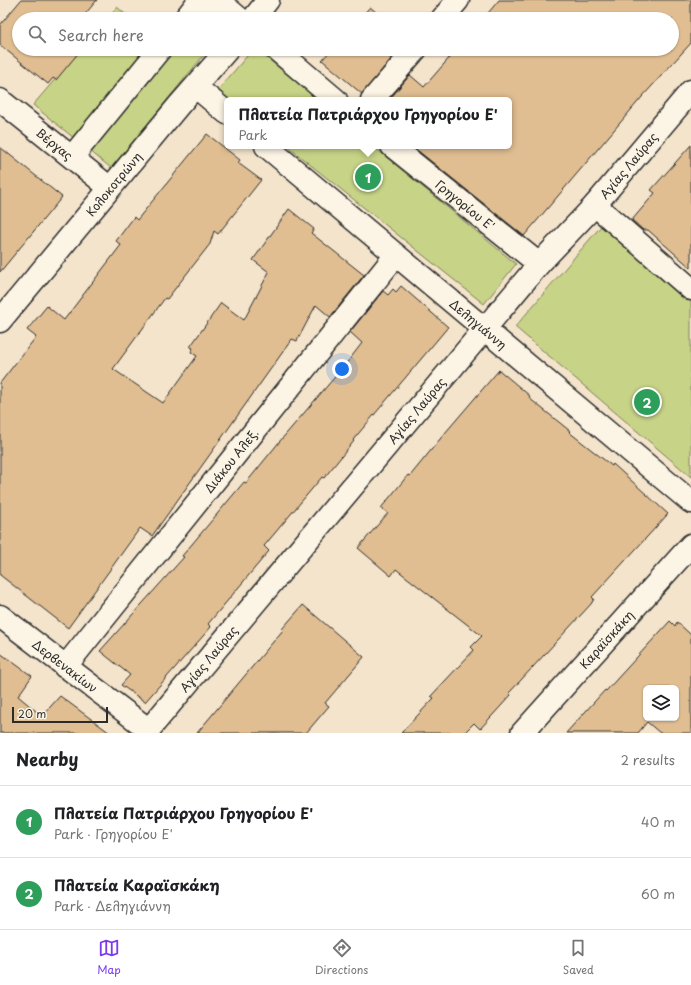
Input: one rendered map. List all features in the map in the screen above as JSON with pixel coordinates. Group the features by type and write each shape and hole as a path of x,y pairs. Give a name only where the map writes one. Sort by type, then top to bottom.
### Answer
{"street":[{"path":"190,12 199,1 213,0 232,12"},
{"path":"259,12 268,0"},
{"path":"448,12 458,0"},
{"path":"72,157 154,56"},
{"name":"Κολοκοτρώνη","path":"0,321 179,105 222,56"},
{"path":"284,56 332,97"},
{"path":"375,97 410,56"},
{"path":"196,87 224,110"},
{"name":"Αγίας Λαύρας","path":"148,732 539,264 595,205 691,91"},
{"name":"Βέργας","path":"0,100 110,188"},
{"name":"Δεληγιάννη","path":"270,149 691,502"},
{"name":"Γρηγορίου Ε'","path":"396,149 539,264"},
{"path":"595,205 691,289"},
{"name":"Διάκου Αλεξ.","path":"65,666 396,255"},
{"name":"Καραϊσκάκη","path":"522,733 691,545"},
{"name":"Δερβενακίων","path":"0,616 148,732"}],"green space":[{"path":"117,7 123,12 113,12"},
{"path":"75,56 203,56 111,168 33,105"},
{"path":"247,56 265,56 314,97 226,97 218,90"},
{"path":"291,149 377,149 516,264 484,304"},
{"path":"602,225 691,301 691,477 515,327"}],"building":[{"path":"21,0 97,0 87,12 12,12 12,55 0,45 0,25"},
{"path":"499,0 691,0 691,43 642,97 524,236 416,149 512,149 512,97 392,97 410,75 424,87 451,56 679,56 679,12 489,12"},
{"path":"370,7 376,12 365,12"},
{"path":"14,56 76,56 56,80 53,78 48,84"},
{"path":"326,56 388,56 391,59 362,94 322,60"},
{"path":"207,134 224,147 224,149 240,160 238,163 261,180 218,234 214,231 210,244 167,299 165,298 113,369 163,403 197,356 191,352 193,348 190,347 221,303 244,320 269,272 253,260 289,209 314,229 311,233 364,275 330,317 316,305 297,341 292,339 152,536 140,528 68,628 0,575 0,383 36,337 27,330 47,306 64,320 121,245 116,241 134,217 137,220"},
{"path":"691,145 691,268 648,230 643,230 632,220 655,193 651,190"},
{"path":"0,147 62,197 0,272"},
{"path":"401,286 448,327 353,440 354,441 324,478 322,477 264,546 269,551 208,624 211,627 145,702 121,685 130,675 100,651 184,557 182,556 244,482 246,483 346,364 362,343 350,332 383,291 388,295 393,289 396,292"},
{"path":"499,370 530,396 529,398 570,431 569,432 612,466 613,464 668,514 592,597 594,599 591,604 509,693 511,695 480,729 474,723 464,733 401,733 434,698 431,696 474,650 471,647 482,636 396,569 391,576 358,548 388,513 381,508 408,475 410,476"},
{"path":"303,605 364,657 325,703 329,706 306,733 197,733 283,630 282,629"},
{"path":"670,621 675,626 677,622 691,635 691,733 660,733 647,722 638,733 566,733 605,690 606,691"},
{"path":"0,653 32,676 18,696 42,716 60,696 110,733 0,733"}],"place":[{"name":"Πλατεία Πατριάρχου Γρηγορίου Ε'","path":"368,177"},
{"name":"Πλατεία Καραϊσκάκη","path":"647,402"}]}
